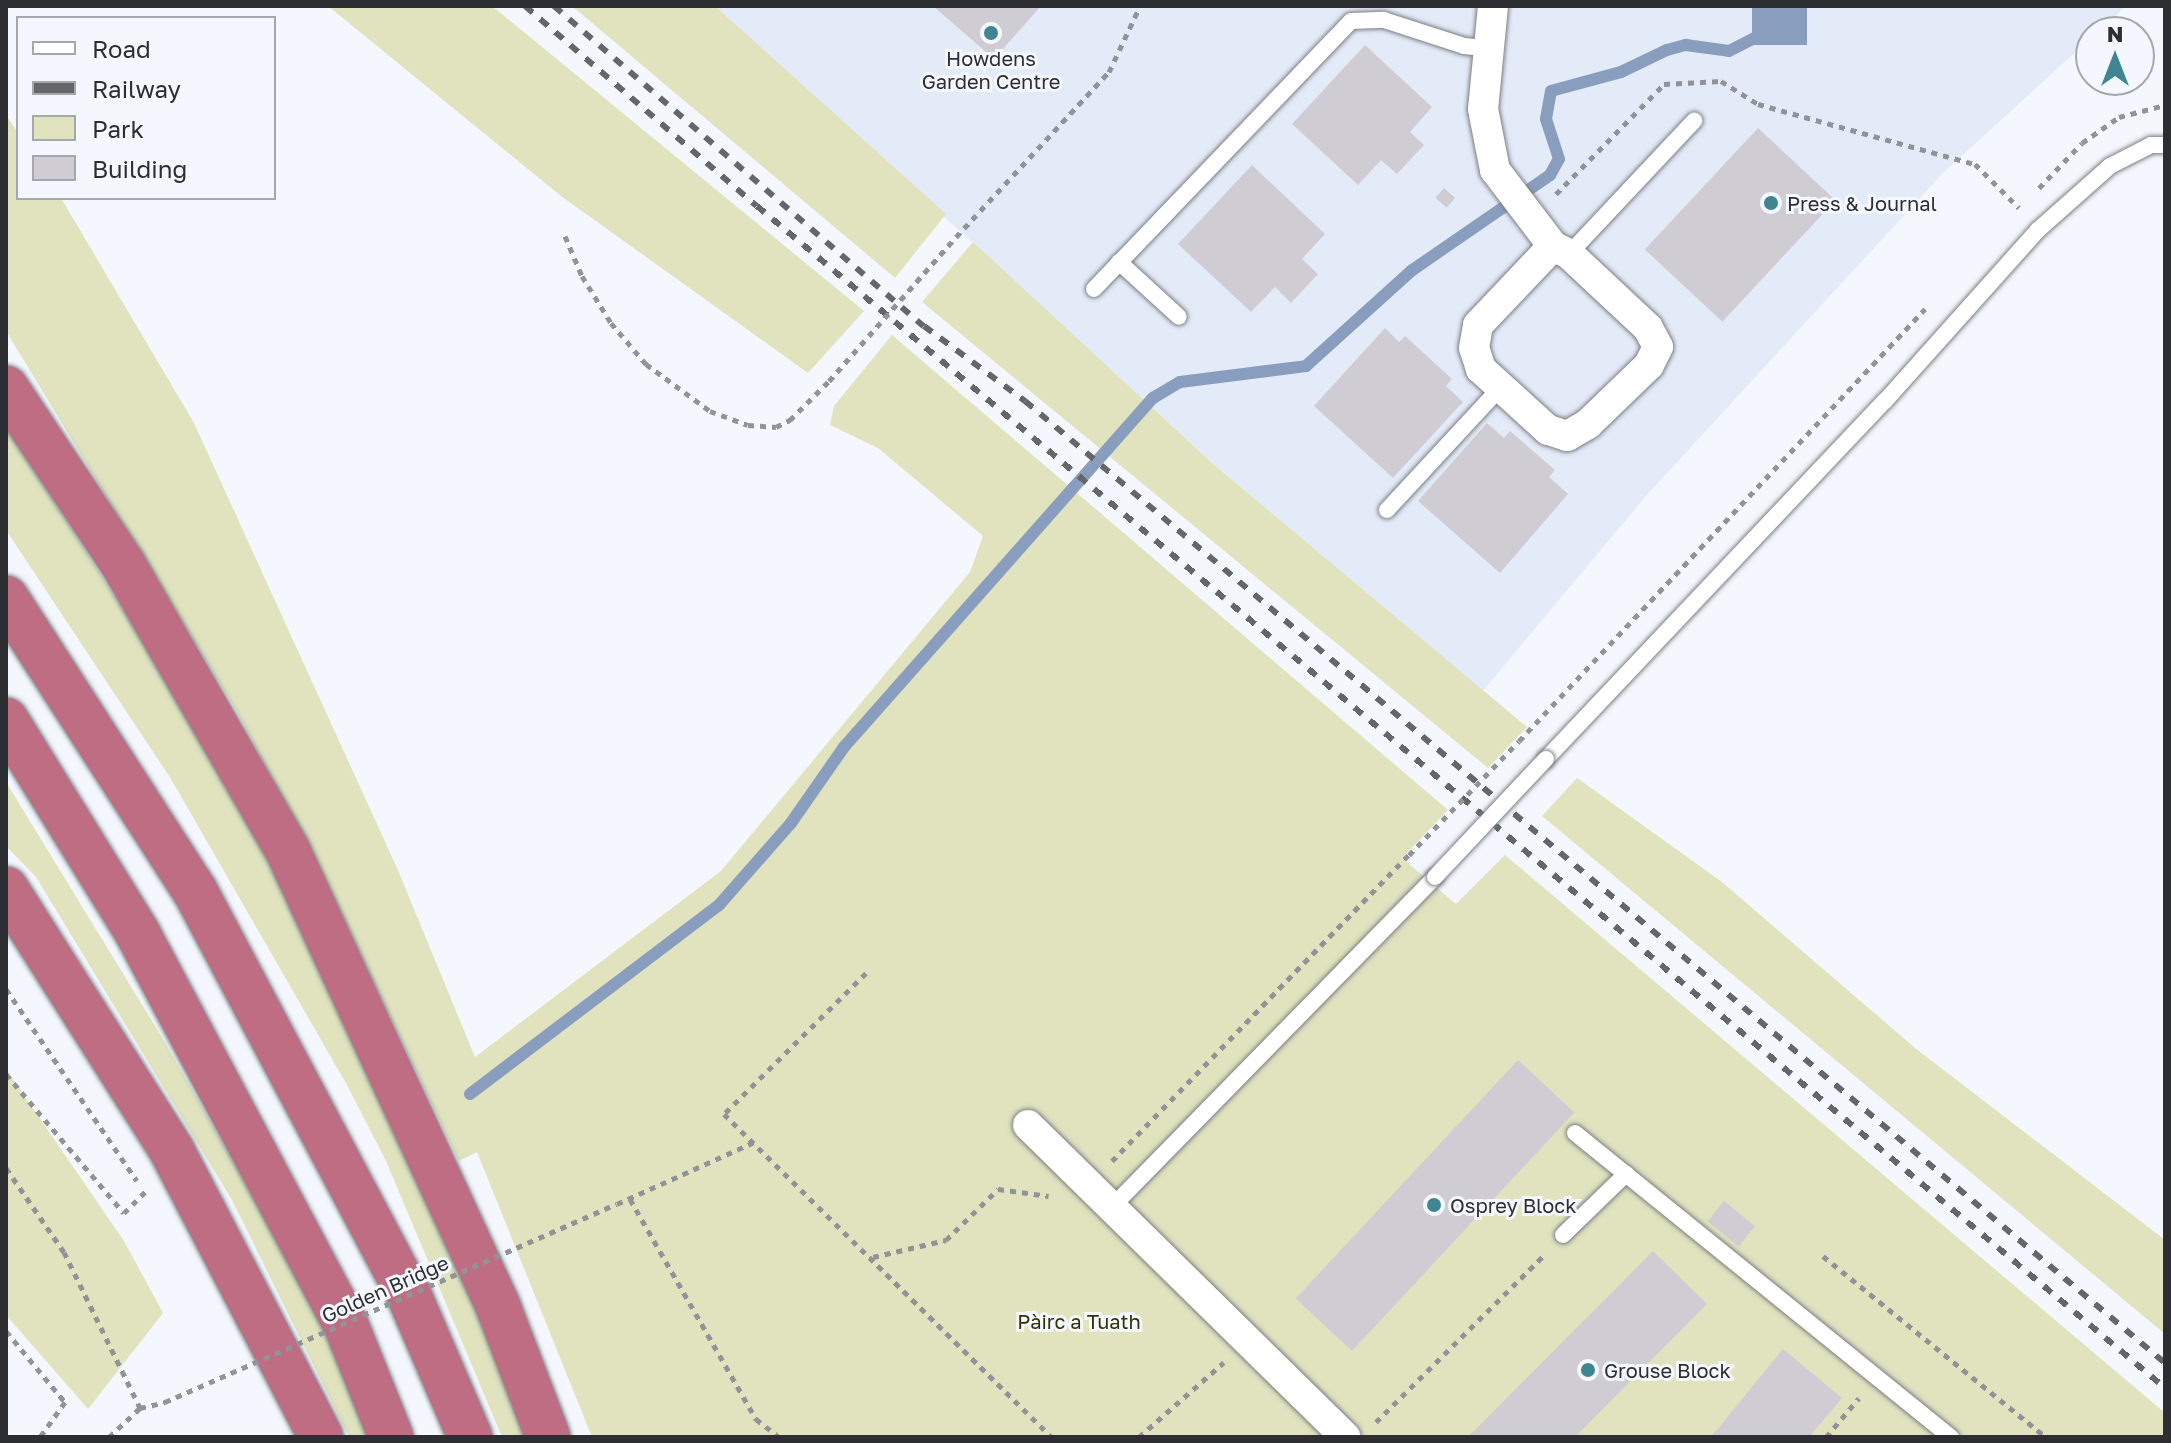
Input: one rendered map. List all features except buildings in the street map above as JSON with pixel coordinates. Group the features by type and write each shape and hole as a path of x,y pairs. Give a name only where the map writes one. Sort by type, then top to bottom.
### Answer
{"highway":[{"path":"6,388 123,564 288,851 498,1306 548,1437"},
{"path":"6,598 195,891 408,1293 470,1437"},
{"path":"6,720 153,962 346,1325 391,1437"},
{"path":"6,889 172,1151 321,1437"}],"street":[{"path":"1493,6 1485,135 1505,187 1528,217 1561,250 1648,328 1658,347 1588,424 1567,436 1548,430 1481,369 1474,348 1478,325 1561,250"},
{"path":"1028,1125 1249,1340 1359,1432"}],"lane":[{"path":"1094,289 1332,35 1351,21 1384,20 1464,46 1491,49"},
{"path":"1561,250 1694,121"},
{"path":"1113,1206 1435,877 1885,401 2038,230 2110,166 2151,145 2165,145"},
{"path":"1119,262 1179,317"},
{"path":"1387,510 1501,387"},
{"path":"1575,1133 1951,1437"},
{"path":"1563,1235 1626,1174"}],"path":[{"path":"565,236 611,323 646,364 710,411 748,425 776,427 790,420 829,381 956,237 1109,72 1140,6"},
{"path":"1528,217 1664,84 1676,80 1721,81 1758,104 1975,164 2019,208"},
{"path":"2008,220 2082,143 2106,125 2119,117 2165,105"},
{"path":"873,1257 946,1240 998,1189 1054,1196 1091,1183 1519,741 1932,302"},
{"path":"866,973 724,1114 873,1257 1051,1437"},
{"path":"6,989 147,1195 124,1213 6,1074"},
{"name":"Golden Bridge","path":"140,1408 165,1402 754,1142"},
{"path":"6,1168 64,1252 140,1408 109,1437"},
{"path":"630,1199 756,1419 779,1437"},
{"path":"1359,1432 1563,1235"},
{"path":"1823,1256 2046,1437"},
{"path":"6,1331 65,1402 40,1437"},
{"path":"1139,1437 1249,1340"},
{"path":"1829,1436 1876,1377"}],"shaded area":[{"path":"715,6 2126,6 2115,16 2075,16 2075,53 1943,173 1646,496 1482,692 1213,464"}],"green space":[{"path":"328,6 492,6 864,311 808,373 561,196"},
{"path":"572,6 715,6 946,214 895,278"},
{"name":"Pàirc a Tuath","path":"6,115 16,130 16,200 62,200 194,423 397,868 475,1057 721,871 970,572 983,536 878,448 830,425 834,406 892,335 1448,810 1402,858 1456,904 1505,855 2165,1413 2165,1437 592,1437 477,1152 459,1161 326,881 238,713 6,331"},
{"path":"973,242 1213,464 1527,727 1488,768 922,302"},
{"path":"6,427 171,685 322,960 532,1437 502,1437 386,1161 347,1085 171,779 6,530"},
{"path":"1577,778 1722,882 1915,1048 2165,1240 2165,1334 1542,816"},
{"path":"6,782 166,1044 304,1287 373,1437 349,1437 232,1200 36,877 6,846"},
{"path":"6,1069 124,1241 163,1313 88,1409 6,1315"}],"water":[{"path":"1752,6 1807,6 1807,45 1752,45"}],"waterway":[{"path":"470,1094 719,905 791,823 844,747 1153,398 1180,382 1306,366 1411,271 1550,175 1559,159 1546,119 1551,91 1621,72 1667,50 1686,45 1729,51 1760,35"}],"railway":[{"path":"525,6 757,206 2165,1388"},
{"path":"554,6 924,326 1025,401 2165,1363"}],"place":[{"name":"Howdens Garden Centre","path":"991,33"},
{"name":"Press & Journal","path":"1771,203"},
{"name":"Osprey Block","path":"1434,1205"},
{"name":"Grouse Block","path":"1588,1370"}]}
